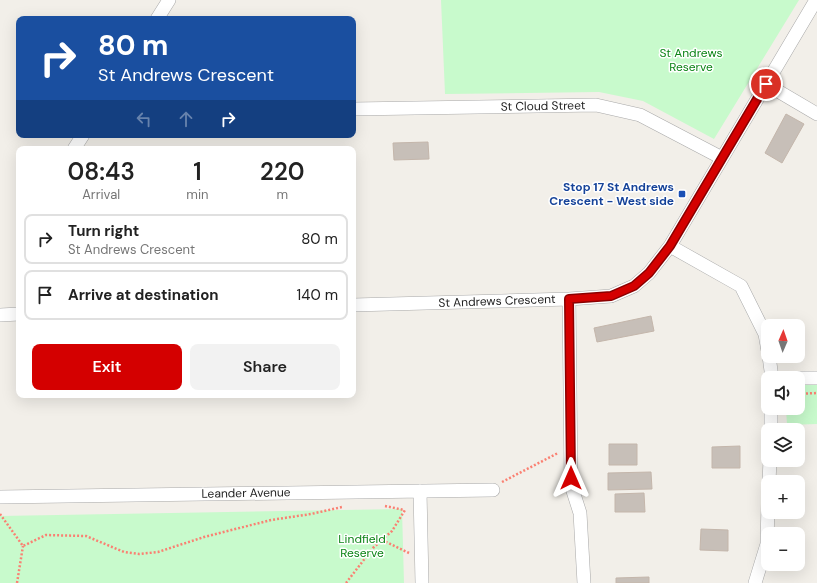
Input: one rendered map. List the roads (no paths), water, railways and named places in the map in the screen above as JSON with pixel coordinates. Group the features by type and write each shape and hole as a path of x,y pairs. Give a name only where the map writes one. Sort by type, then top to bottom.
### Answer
{"street":[{"path":"159,16 169,0"},
{"name":"St Andrews Crescent","path":"356,305 569,299 611,296 634,286 649,273 670,246 816,0"},
{"path":"766,84 817,114"},
{"name":"St Cloud Street","path":"356,110 596,105 640,115 722,158"},
{"path":"670,246 741,286 761,326"},
{"path":"569,299 571,478 572,488 580,513 584,583"},
{"path":"0,315 16,314"},
{"path":"805,378 817,378"},
{"name":"Leander Avenue","path":"0,496 492,490"},
{"path":"420,491 422,583"},
{"path":"755,583 767,544 768,519"}],"place":[{"name":"Stop 17 St Andrews Crescent - West side","path":"682,194"}],"park label":[{"name":"St Andrews Reserve","path":"691,60"},
{"name":"Lindfield Reserve","path":"362,546"}]}
